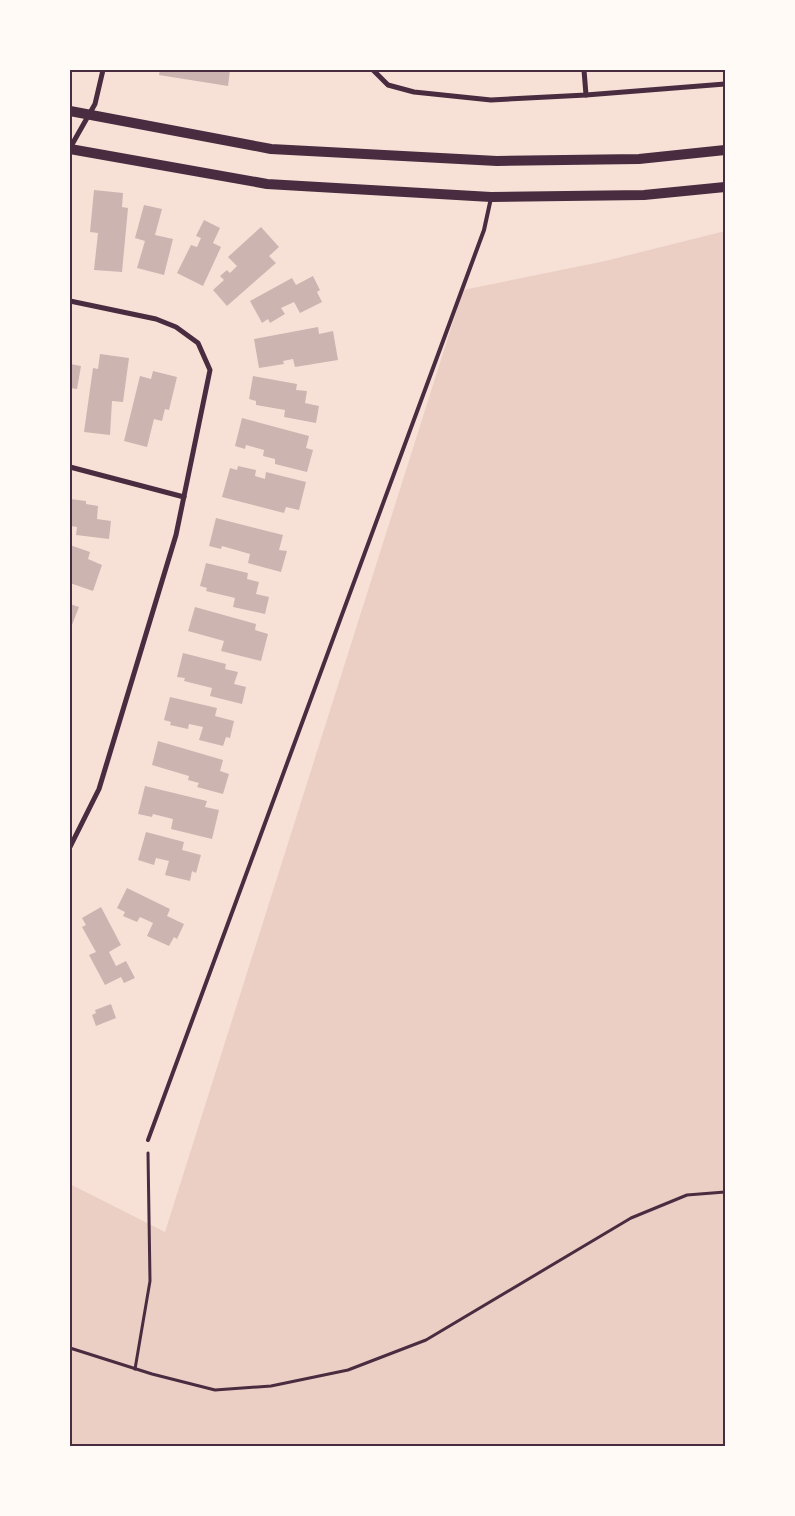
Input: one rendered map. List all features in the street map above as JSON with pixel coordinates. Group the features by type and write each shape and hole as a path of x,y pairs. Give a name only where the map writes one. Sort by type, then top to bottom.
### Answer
{"main road":[{"path":"70,111 271,150 497,161 639,160 725,150"},
{"path":"70,149 267,184 491,197 644,195 725,186"}],"street":[{"path":"70,149 95,104 103,70"},
{"path":"373,70 388,85 414,92 491,100 725,84"},
{"path":"584,70 586,95"},
{"path":"70,302 156,319 176,327 198,343 210,366 210,376 176,535 99,790 70,847"},
{"path":"70,467 184,497"}],"lane":[{"path":"148,1140 484,230 491,197"}],"path":[{"path":"135,1369 150,1281 148,1140"},
{"path":"70,1348 135,1369 215,1390 271,1386 348,1370 426,1340 631,1218 687,1195 725,1192"}],"shaded area":[{"path":"725,231 725,1446 70,1446 70,1184 165,1232 463,290 605,261"}],"building":[{"path":"160,70 230,70 228,86 159,75"},
{"path":"94,190 123,193 122,207 128,208 122,272 94,270 98,233 90,232"},
{"path":"144,205 162,209 155,235 173,239 164,275 137,268 145,241 135,238"},
{"path":"204,220 220,228 213,243 221,247 203,286 177,273 191,245 197,247 201,238 196,236"},
{"path":"261,227 279,247 269,256 276,263 227,306 213,290 224,280 220,276 227,270 230,273 237,266 228,257"},
{"path":"313,276 320,290 317,292 322,302 300,313 294,302 281,308 285,314 270,323 268,319 262,323 250,301 292,278 296,285"},
{"path":"318,327 319,334 333,331 338,360 295,367 293,359 283,361 284,364 259,368 254,339"},
{"path":"100,354 129,358 123,402 112,401 110,435 84,432 93,368 98,369"},
{"path":"70,364 81,366 77,389 70,388"},
{"path":"153,371 177,377 169,410 165,409 162,421 154,419 147,447 124,441 140,376 151,379"},
{"path":"253,376 297,384 296,390 307,391 305,403 319,406 316,423 284,417 285,410 256,405 256,401 249,399"},
{"path":"242,418 309,436 306,448 313,450 307,472 275,464 275,459 263,456 264,450 246,445 245,449 235,446"},
{"path":"238,466 256,470 255,476 265,479 266,472 306,482 299,510 286,507 284,513 222,497 230,468 237,470"},
{"path":"70,499 86,501 86,504 98,506 97,519 111,521 109,539 76,535 77,527 70,526"},
{"path":"216,518 283,535 279,550 287,551 281,572 248,563 250,554 222,546 221,549 209,546"},
{"path":"70,545 90,552 88,559 102,565 93,591 70,583"},
{"path":"206,563 248,573 247,579 259,582 256,594 269,597 265,614 233,607 235,598 206,591 207,588 200,586"},
{"path":"70,604 79,607 70,630"},
{"path":"195,607 256,624 255,630 268,634 261,661 221,651 224,641 188,631"},
{"path":"183,653 226,664 225,669 238,672 234,684 246,687 242,704 210,696 212,688 184,681 185,678 177,677"},
{"path":"170,697 217,708 215,716 234,721 230,738 226,737 223,746 199,740 203,727 189,724 188,729 170,725 171,722 164,720"},
{"path":"158,741 223,760 220,771 229,774 223,794 197,787 199,783 188,780 189,776 152,765"},
{"path":"145,786 207,801 205,807 219,810 212,839 171,829 173,819 153,814 152,817 138,814"},
{"path":"146,832 184,842 182,850 201,855 196,873 192,871 190,881 165,875 169,861 156,858 154,865 138,860"},
{"path":"127,888 170,909 167,916 184,924 177,939 174,937 169,946 147,936 153,923 140,917 137,922 123,916 125,912 117,908"},
{"path":"101,907 121,945 109,952 116,966 126,961 135,978 124,983 121,977 105,985 89,955 96,952 82,927 86,925 82,918"},
{"path":"111,1004 116,1018 96,1026 92,1015 96,1013 95,1010"}]}
